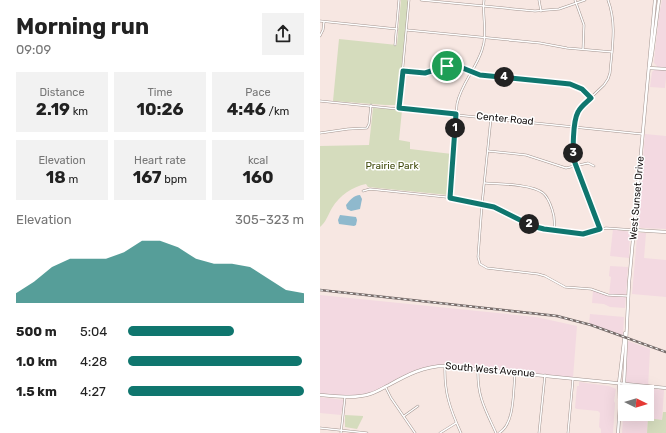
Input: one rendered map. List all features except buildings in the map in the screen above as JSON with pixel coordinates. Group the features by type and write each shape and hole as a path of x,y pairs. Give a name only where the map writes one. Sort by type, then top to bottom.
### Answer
{"main road":[{"name":"West Sunset Drive","path":"619,383 626,328 655,0"},
{"name":"West Sunset Drive","path":"649,68 659,0"},
{"path":"649,68 666,69"},
{"path":"634,230 666,232"},
{"name":"West Sunset Drive","path":"624,384 626,328"},
{"name":"South West Avenue","path":"320,395 345,397 363,396 374,393 420,370 430,367 445,366 478,368 666,388"},
{"name":"West Sunset Drive","path":"618,433 619,421"}],"street":[{"path":"395,45 399,0"},
{"path":"399,108 409,0"},
{"path":"421,0 541,11 559,9 585,0"},
{"path":"450,198 456,114 460,95 482,52 484,38 484,0"},
{"path":"539,0 541,11"},
{"path":"575,0 584,25 583,49"},
{"path":"600,229 576,166 573,152 578,112 608,79 614,30 608,0"},
{"path":"320,21 396,29"},
{"path":"320,36 323,30 324,22"},
{"path":"407,30 540,43 612,52"},
{"path":"403,71 421,73 453,66 463,68 480,75 570,84 582,89 591,98"},
{"name":"Center Road","path":"320,101 371,105 642,134"},
{"path":"320,133 348,128 367,128 369,124 371,105"},
{"path":"492,118 482,204 478,257 481,264 488,268 542,275 565,287 591,289 607,294 629,296"},
{"path":"488,151 526,155 563,168 588,164 594,166"},
{"path":"485,183 533,188 542,192 549,199 554,213 554,231"},
{"path":"363,191 370,189 450,198 482,204 501,210 538,228 554,231 583,234 614,227 634,230"},
{"path":"445,366 445,384 448,400 461,433"},
{"path":"478,368 479,393 482,403 498,433 506,428 510,420 515,372"},
{"path":"538,433 545,375"},
{"path":"568,433 573,378"},
{"path":"385,387 415,433"},
{"path":"341,432 345,397"},
{"path":"404,416 418,406"},
{"path":"440,433 456,423"},
{"path":"320,428 341,432 367,433"}],"shaded area":[{"path":"662,0 666,0 665,88 650,87 652,72 657,70 657,66 654,63"},
{"path":"645,134 666,136 666,229 642,228 639,227 638,224"},
{"path":"613,229 630,232 629,258 610,256"},
{"path":"639,233 646,233 644,258 666,260 666,297 632,294 637,237"},
{"path":"610,266 628,267 625,308 610,307 604,304 592,303 593,290 609,295 611,277 609,276"},
{"path":"320,295 536,317 577,326 573,378 450,366 424,368 373,393 357,397 320,394"},
{"path":"590,314 624,317 623,336 589,324"},
{"path":"628,341 650,349 648,385 625,385"},
{"path":"579,382 609,386 616,389 613,433 601,433 601,429 599,427 600,413 598,411 575,408 577,386 579,386"},
{"path":"654,389 664,390 662,420 654,419"},
{"path":"320,397 344,400 341,415 320,413"},
{"path":"623,421 648,421 647,433 622,433"}],"green space":[{"path":"401,0 407,0 408,2 398,105 333,101 339,39 397,45"},
{"name":"Prairie Park","path":"373,108 402,110 399,140 410,142 410,149 452,154 448,195 368,187 366,184 351,189 343,195 335,203 320,227 320,146 369,145"},
{"path":"663,412 666,412 666,433 647,433 648,421 654,421 654,419 662,420"},
{"path":"345,415 363,416 357,429 345,427"}],"water":[{"path":"360,195 362,199 360,209 351,211 347,209 346,205 354,197"},
{"path":"340,215 356,217 356,225 339,224 338,220"}],"railway":[{"path":"320,290 557,316 591,325 666,352"}],"route":[{"path":"447,66 460,67 480,75 570,84 582,89 591,98 582,106 576,116 573,158 600,229 583,234 538,228 494,207 450,198 456,114 399,108 403,71 425,73 447,66"}]}
